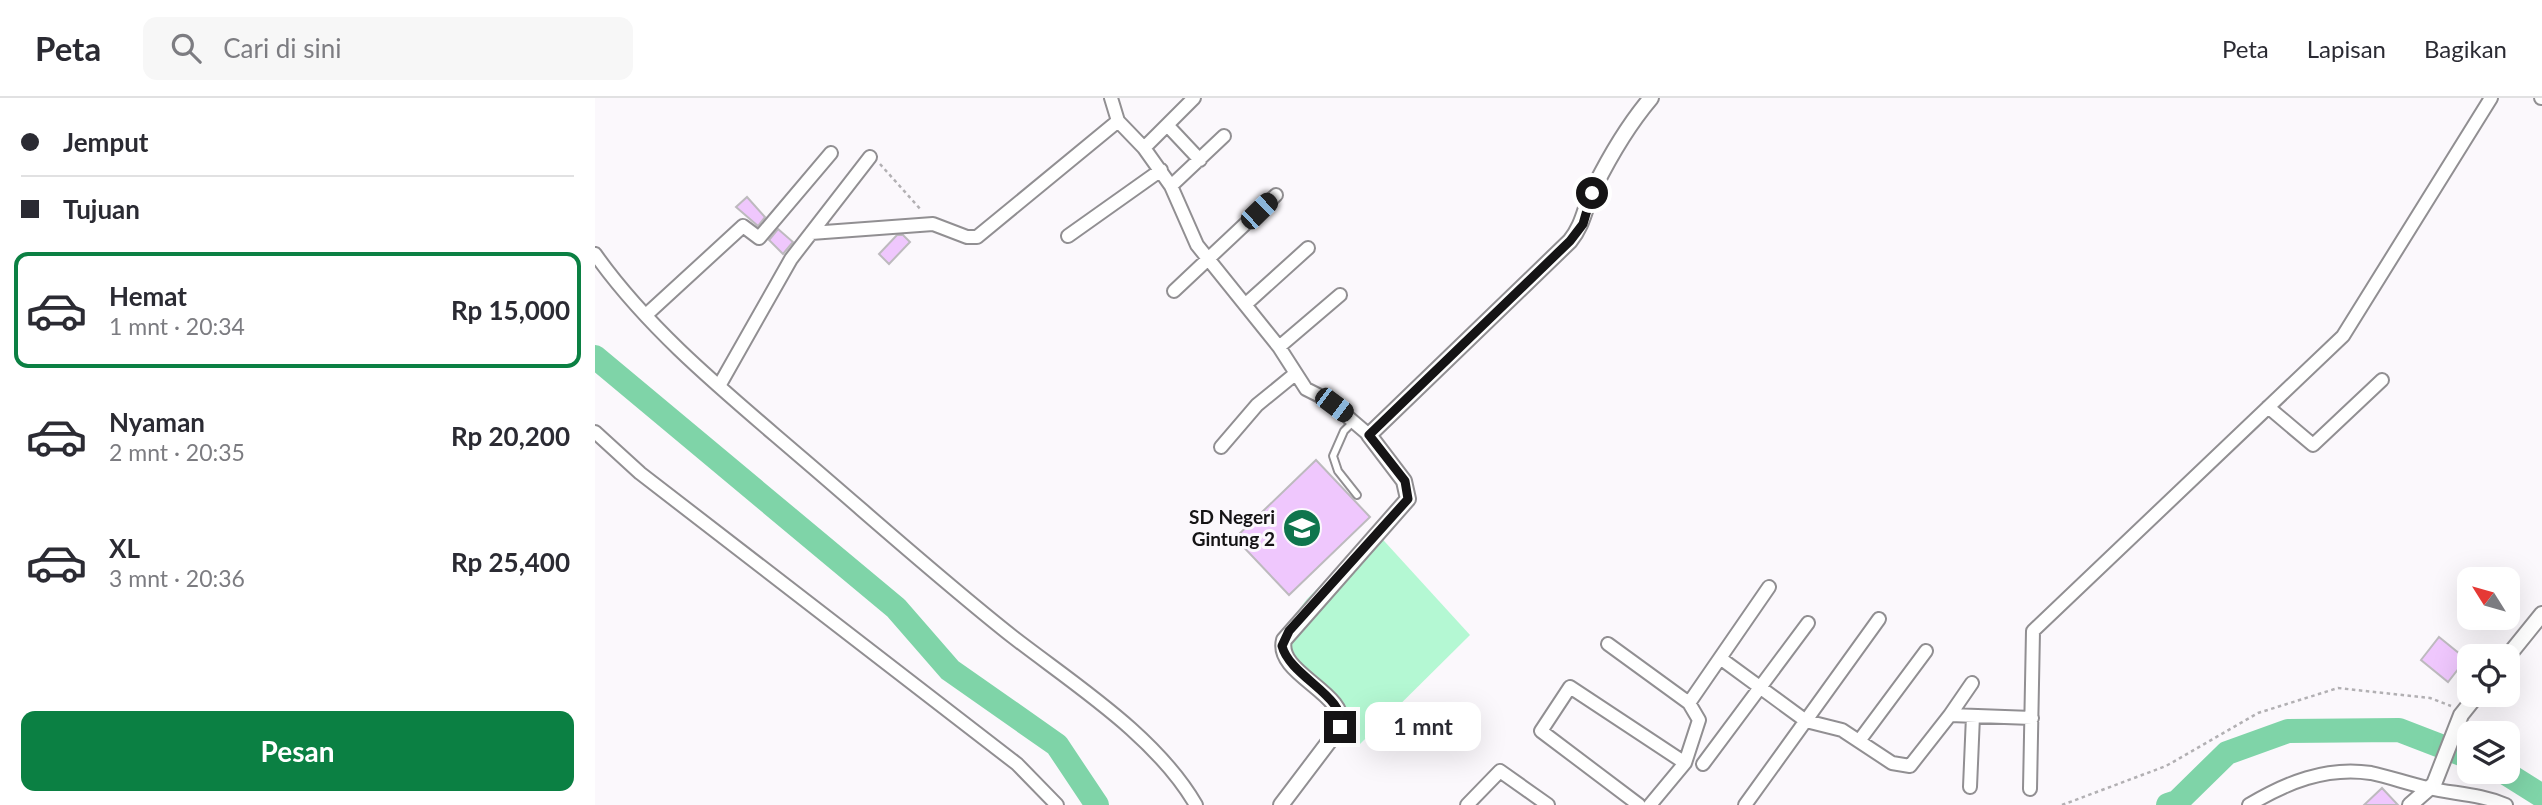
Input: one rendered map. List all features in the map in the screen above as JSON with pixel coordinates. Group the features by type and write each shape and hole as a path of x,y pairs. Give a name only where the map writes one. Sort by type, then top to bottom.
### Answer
{"street":[{"path":"1111,98 1118,121 1144,148 1171,186 1190,234 1279,347 1295,374 1309,391 1328,400 1355,421 1405,481 1408,499 1284,640 1282,646 1287,657 1336,706 1342,719 1340,727 1281,805"},
{"path":"1144,148 1168,126 1185,103 1194,98"},
{"path":"1369,435 1570,241 1583,224 1592,193 1606,166 1651,98"},
{"path":"2031,789 2033,631 2343,336 2491,98"},
{"path":"811,233 933,224 967,237 977,237 1118,121"},
{"path":"1168,126 1200,160"},
{"path":"1171,186 1224,136"},
{"path":"646,315 743,226 759,237 831,153"},
{"path":"719,386 791,259 870,157"},
{"path":"1068,236 1161,170"},
{"path":"1174,291 1276,195"},
{"path":"1246,304 1308,248"},
{"path":"595,254 646,315 719,386 954,588 1101,705 1168,767 1196,805"},
{"path":"1279,347 1340,295"},
{"path":"1221,447 1257,405 1295,374"},
{"path":"2268,407 2313,446 2382,380"},
{"path":"595,432 640,472 1017,764 1057,805"},
{"path":"1689,703 1769,587"},
{"path":"2518,644 2542,614"},
{"path":"1745,805 1879,619"},
{"path":"1703,764 1808,622"},
{"path":"1608,644 1689,703 1699,720 1685,763 1650,805"},
{"path":"1859,741 1926,651"},
{"path":"1720,658 1806,722 1842,730 1892,763 1910,766 1972,683"},
{"path":"1639,805 1541,732 1570,687 1685,763"},
{"path":"2410,805 2433,786 2462,713 2467,707"},
{"path":"1950,715 2032,718"},
{"path":"1970,787 1973,716"},
{"path":"1467,805 1500,771 1548,805"},
{"path":"2249,805 2305,778 2338,771 2372,774 2433,786 2506,805"}],"lane":[{"path":"1355,421 1344,431 1333,456 1338,471 1357,495"}],"path":[{"path":"870,157 876,159 933,224"},
{"path":"2062,805 2166,766 2257,713 2338,688 2430,698 2462,713"}],"green space":[{"path":"1375,531 1470,635 1360,744 1278,637 1307,599"}],"building":[{"path":"747,197 765,217 758,226 736,207"},
{"path":"778,229 793,242 783,254 769,240"},
{"path":"897,235 903,235 910,242 889,264 879,254"},
{"name":"SD Negeri Gintung 2","path":"1316,460 1370,517 1289,595 1235,538"},
{"path":"2439,637 2457,652 2457,670 2448,682 2421,660"},
{"path":"2382,788 2398,805 2364,805"}],"waterway":[{"path":"595,357 896,608 950,670 1057,745 1097,805"},
{"path":"2168,805 2177,802 2227,753 2288,731 2399,730 2457,752"},
{"path":"2520,782 2542,796"}],"place":[{"name":"SD Negeri Gintung 2","path":"1302,528"}],"route":[{"path":"1340,727 1341,715 1336,706 1300,672 1287,657 1282,646 1289,631 1402,509 1408,499 1405,481 1369,435 1570,241 1583,224 1592,193"}]}
